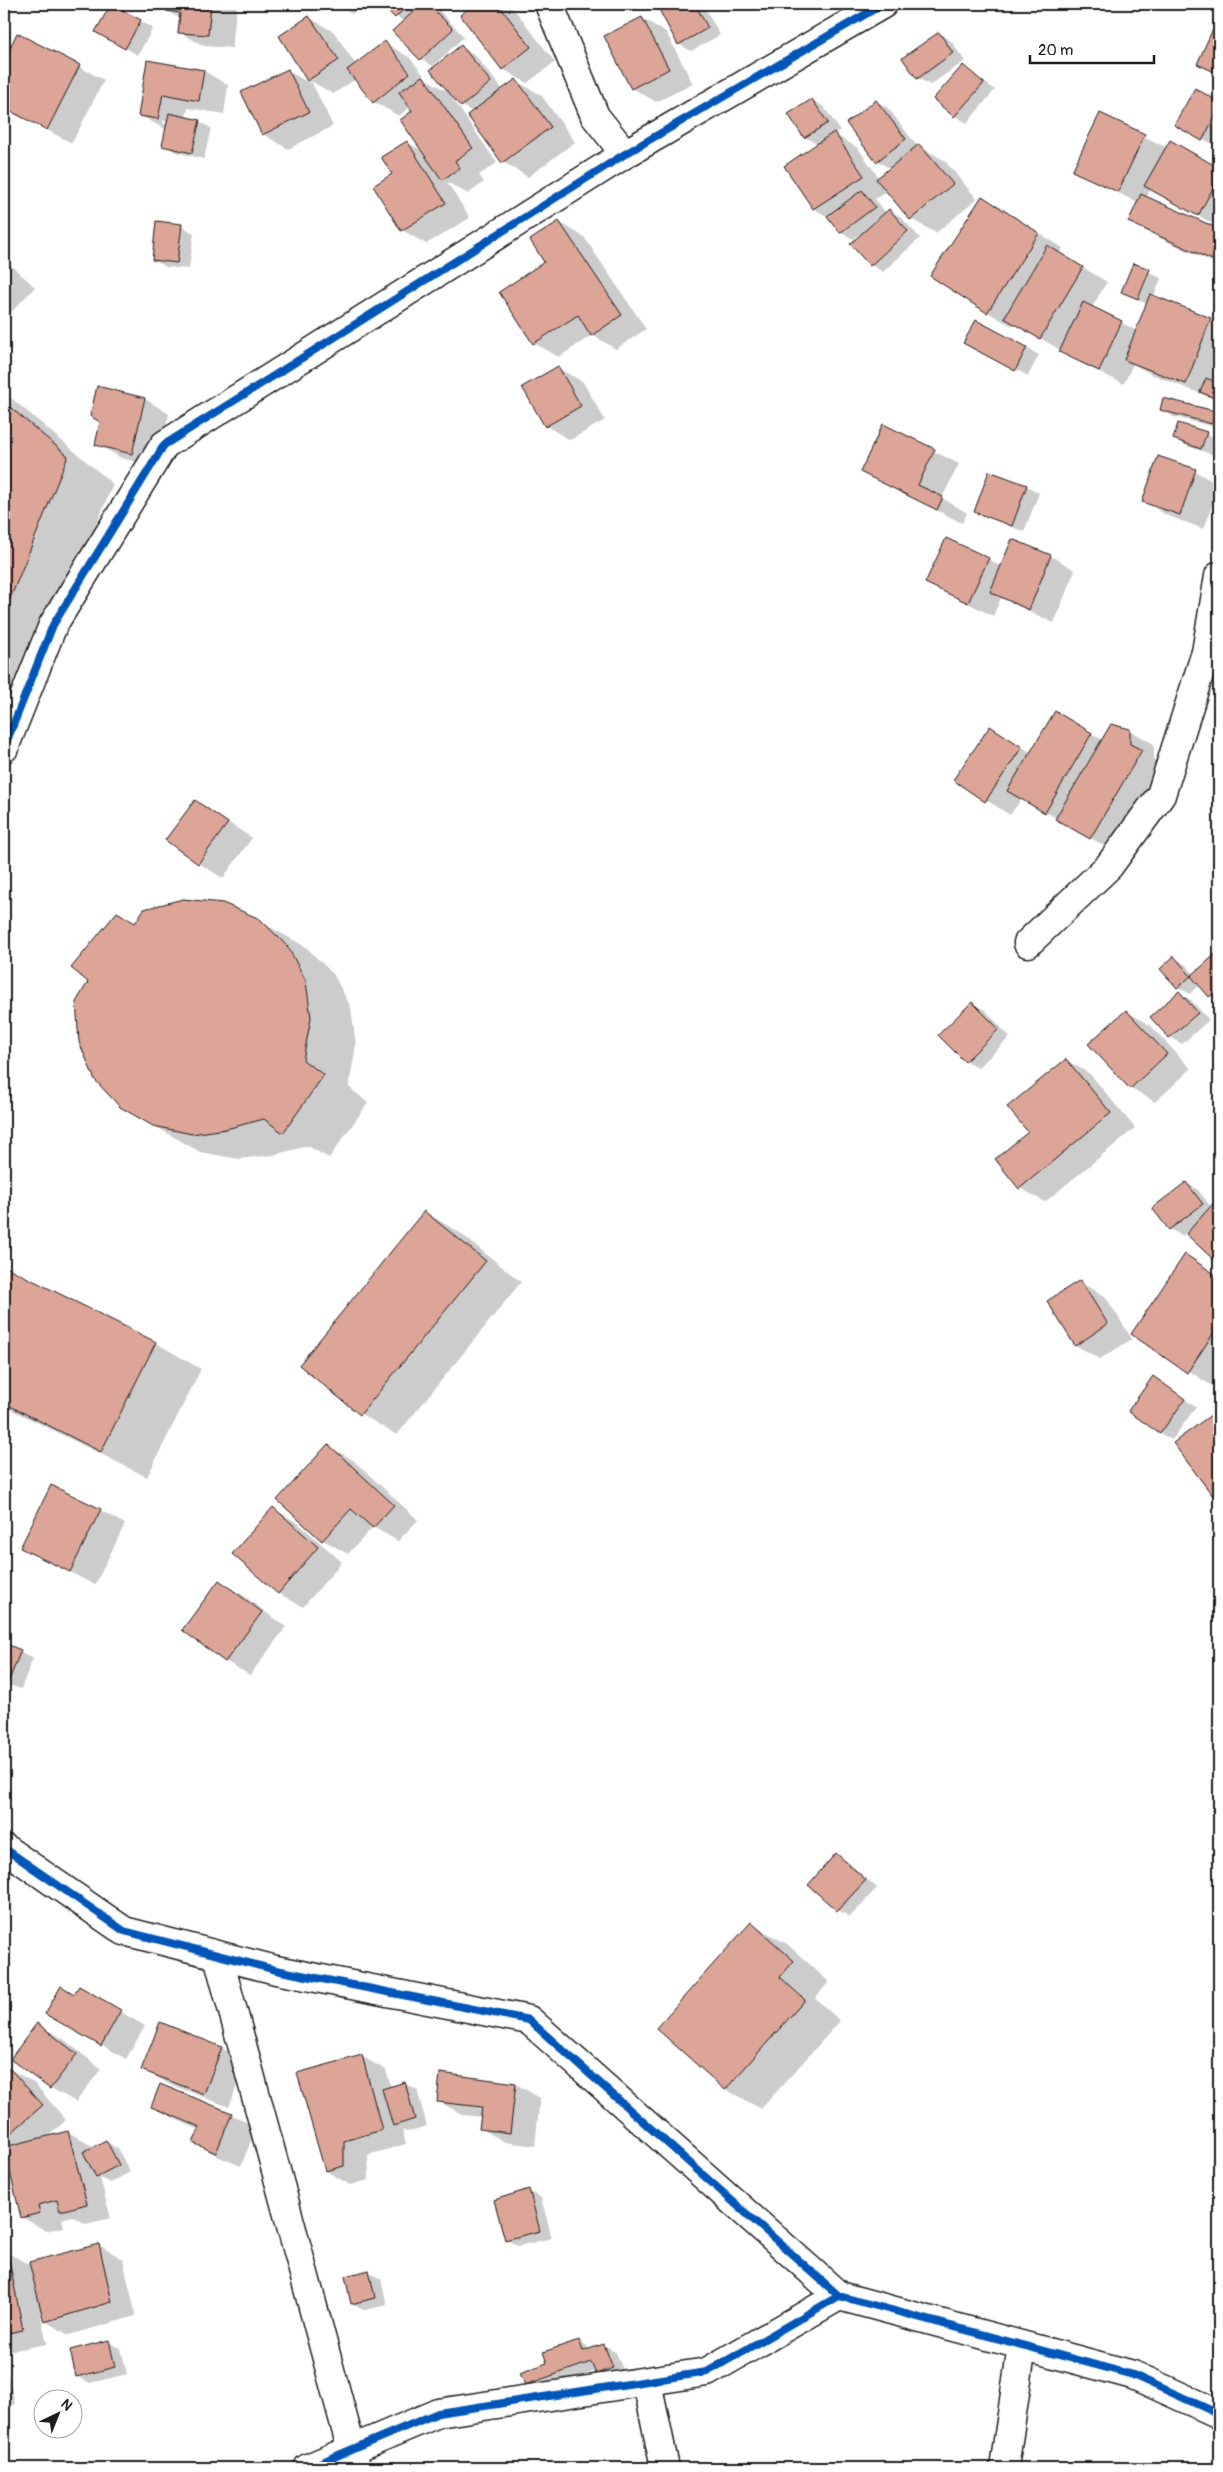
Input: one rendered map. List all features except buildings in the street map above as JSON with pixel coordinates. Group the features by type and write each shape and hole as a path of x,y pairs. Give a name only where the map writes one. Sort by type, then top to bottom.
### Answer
{"street":[{"path":"549,4 595,116 625,154"},
{"path":"4,748 53,625 164,445 625,154 883,4"},
{"path":"1028,943 1110,866 1161,795 1206,652 1219,576"},
{"path":"4,1848 124,1931 276,1970 529,2020 839,2296 1133,2376 1219,2414"},
{"path":"218,1956 354,2459"},
{"path":"308,2468 354,2459 438,2413 707,2372 839,2296"},
{"path":"1004,2468 1022,2346"},
{"path":"647,2382 665,2468"}],"cycle path":[{"path":"4,748 53,625 164,445 625,154 883,4"},
{"path":"4,1848 124,1931 276,1970 529,2020 839,2296 1133,2375 1219,2414"},
{"path":"308,2468 438,2413 707,2372 839,2296"}]}
